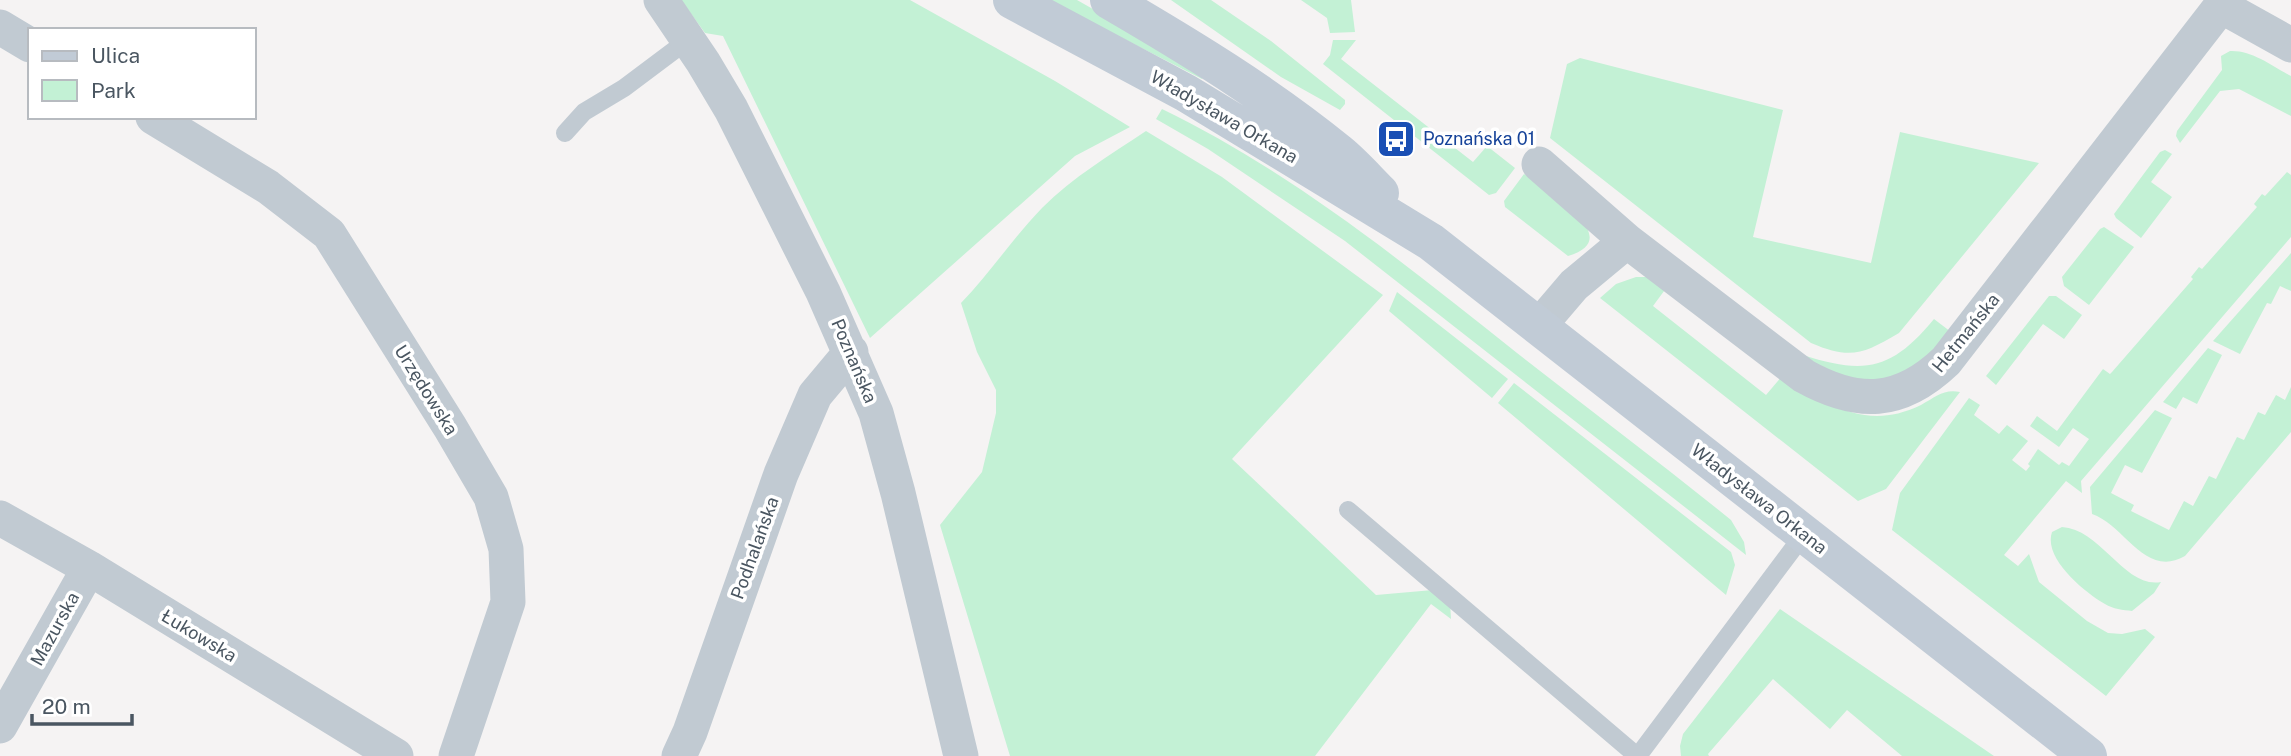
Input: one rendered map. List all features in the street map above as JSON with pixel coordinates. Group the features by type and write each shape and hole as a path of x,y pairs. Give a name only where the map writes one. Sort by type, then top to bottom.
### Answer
{"street":[{"name":"Poznańska","path":"661,0 731,109 851,352 876,413 961,756"},
{"name":"Władysława Orkana","path":"1012,0 1186,93 1431,242"},
{"name":"Władysława Orkana","path":"1109,0 1215,64 1339,153 1431,242 2088,756"},
{"name":"Hetmańska","path":"1539,164 1627,241 1812,380 1834,391 1870,397 1906,389 1928,379 1946,361 2214,3 2291,46"},
{"path":"0,27 28,44"},
{"name":"Urzędowska","path":"156,119 268,187 328,234 450,426 491,497 506,550 508,602 456,756"},
{"path":"1539,326 1574,285 1627,241"},
{"name":"Podhalańska","path":"679,756 781,474 814,396 851,352"},
{"name":"Łukowska","path":"0,518 89,568 396,756"},
{"name":"Mazurska","path":"0,726 89,568"}],"lane":[{"path":"565,133 584,112 624,88 688,40"},
{"path":"1348,510 1578,697 1637,755 1804,534"}],"green space":[{"path":"681,0 910,0 1055,81 1130,127 1075,156 870,338 723,36 705,33"},
{"path":"1048,0 1077,0 1202,71 1204,75 1202,79"},
{"path":"1171,0 1211,0 1271,41 1345,100 1345,104 1340,110 1281,77"},
{"path":"1301,0 1351,0 1355,32 1330,33 1327,18"},
{"path":"1333,40 1356,40 1341,59 1473,162 1487,146 1515,168 1496,193 1489,195 1323,64 1330,55"},
{"path":"2230,51 2254,56 2291,76 2291,116 2239,89 2220,91 2180,143 2176,136 2177,131 2222,70 2221,56"},
{"path":"1580,58 1783,110 1753,237 1871,263 1900,132 2039,163 1899,333 1866,350 1837,352 1811,343 1550,138 1567,64"},
{"path":"1162,109 1257,161 1390,253 1731,520 1744,542 1746,555 1345,241 1208,149 1156,119"},
{"path":"1146,131 1222,177 1383,295 1232,459 1376,595 1433,590 1450,602 1451,619 1431,604 1315,756 1010,756 940,525 982,472 996,413 996,390 977,352 961,303 1042,208 1066,186"},
{"path":"2165,150 2172,154 2151,182 2172,197 2141,238 2114,214 2160,152"},
{"path":"2287,172 2291,175 2291,237 2081,481 2082,493 2066,481 2004,555 2018,566 2029,554 2039,582 2087,621 2108,633 2122,634 2145,629 2155,637 2106,696 1892,530 1900,493 1969,398 1980,405 1974,415 1999,434 2007,425 2028,441 2012,460 2026,471 2038,449 2059,465 2062,462 2069,466 2089,439 2073,428 2059,447 2030,426 2037,416 2057,431 2103,369 2110,374 2112,372 2193,279 2191,277 2199,267 2202,269 2257,207 2254,204 2262,194 2265,196"},
{"path":"1524,174 1563,202 1586,226 1590,238 1584,248 1568,256 1505,207 1504,201"},
{"path":"2104,227 2134,247 2089,305 2064,286 2062,277"},
{"path":"2291,253 2291,291 2280,286 2271,304 2267,303 2240,354 2213,341"},
{"path":"1636,277 1647,277 1667,287 1653,306 1766,395 1782,376 1832,405 1865,415 1882,416 1901,413 1944,393 1960,392 1886,489 1858,501 1600,298 1616,284"},
{"path":"1397,292 1508,379 1492,398 1389,311"},
{"path":"2049,296 2056,296 2082,315 2064,339 2043,324 1996,385 1986,376"},
{"path":"1934,319 1951,332 1930,359 1888,379 1863,380 1832,374 1803,355 1844,365 1876,364 1905,349"},
{"path":"2208,348 2222,355 2197,404 2183,397 2176,409 2163,402"},
{"path":"1514,383 1731,552 1735,565 1726,595 1498,403"},
{"path":"2291,387 2291,432 2185,556 2171,561 2158,561 2147,556 2115,528 2092,514 2090,487 2155,410 2172,418 2142,473 2125,465 2111,493 2134,505 2131,511 2169,530 2184,501 2193,506 2209,476 2216,479 2237,437 2244,440 2258,412 2265,415 2276,395 2285,400"},
{"path":"2062,527 2089,537 2136,577 2148,582 2161,582 2154,593 2132,611 2105,604 2077,583 2059,563 2051,542 2052,532"},
{"path":"1780,609 1994,756 1902,756 1847,710 1830,729 1773,679 1709,756 1681,756 1683,734"}],"place":[{"name":"Poznańska 01","path":"1396,139"}]}
